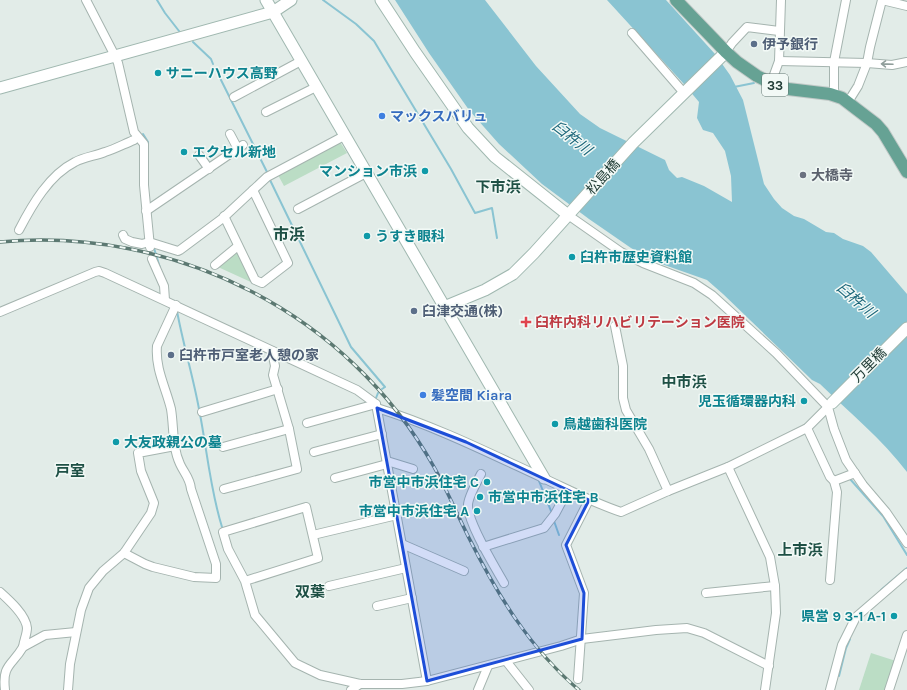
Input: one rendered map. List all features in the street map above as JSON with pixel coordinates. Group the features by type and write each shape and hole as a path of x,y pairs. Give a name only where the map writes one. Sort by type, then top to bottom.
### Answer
{"main road":[{"name":"33","path":"680,1 723,56 771,83 788,89 826,93 842,98 848,102 876,124 883,132 907,172"}],"street":[{"path":"86,0 115,56 134,132 144,144 144,185 149,209 150,245"},
{"path":"266,0 544,478"},
{"path":"0,88 273,12 291,0"},
{"path":"381,0 468,128 495,157 621,252 643,263 694,283 712,295 776,353 830,405 834,429 846,460 863,485 886,512 907,543"},
{"path":"771,83 779,61 781,0"},
{"path":"834,95 834,62 846,0"},
{"path":"848,102 858,86 867,63 882,0 907,6"},
{"path":"723,56 747,27 779,31"},
{"path":"632,33 685,92"},
{"name":"松島橋","path":"444,307 485,290 513,274 571,213 633,143 723,56"},
{"path":"234,97 301,61"},
{"path":"779,61 892,64 907,62"},
{"path":"266,112 316,87"},
{"path":"149,209 240,147 230,134"},
{"path":"123,235 125,239 132,242 178,251 224,216 267,177 344,136"},
{"path":"19,230 39,197 62,170 77,160 104,153 134,140 137,137"},
{"path":"198,154 209,169"},
{"path":"298,209 366,173"},
{"path":"224,216 255,280 262,283 288,263 253,190"},
{"path":"215,265 238,246"},
{"path":"152,258 164,286 165,300"},
{"path":"0,312 99,271 176,305 357,390 377,406 466,442 589,500 621,512 728,467 807,428 830,405"},
{"path":"124,552 144,564 153,567 194,577 216,578 216,564 190,483 180,464 175,446 171,411 163,387 156,354 157,346 176,305"},
{"path":"615,326 623,366 623,398 626,410 649,449 668,491"},
{"name":"万里橋","path":"830,405 907,328"},
{"path":"224,489 297,469 289,429 273,375 275,366 272,351"},
{"path":"202,412 278,389"},
{"path":"307,423 377,406"},
{"path":"377,406 427,681"},
{"path":"807,428 830,477 834,481 837,492 830,580"},
{"path":"223,447 289,429"},
{"path":"314,452 382,434"},
{"path":"68,690 70,664 76,632 89,588 103,571 124,552 145,524 154,504 141,471 138,453 175,446"},
{"path":"335,478 387,463 413,469"},
{"path":"728,467 770,557 776,586 776,613 765,690"},
{"path":"834,481 855,473"},
{"path":"481,474 467,504 468,514 483,547 504,583"},
{"path":"483,547 544,528 555,514 568,490"},
{"path":"578,679 582,640 584,593 566,546 589,500"},
{"path":"244,581 318,558 306,507 223,532 228,549 244,581 255,615 295,663 320,675 360,684 402,687 488,666 582,640 656,630 687,628 704,633 769,666"},
{"path":"313,535 397,515"},
{"path":"402,544 464,571"},
{"path":"329,586 406,568"},
{"path":"830,690 842,645 856,617 907,573"},
{"path":"706,593 776,586"},
{"path":"0,592 17,609 26,624 27,628 23,647"},
{"path":"377,606 412,598"},
{"path":"5,690 4,675 10,664 23,647 45,635 76,632"},
{"path":"889,690 907,635"},
{"path":"506,661 529,690"},
{"path":"478,690 488,666"},
{"path":"350,690 360,684"}],"highlighted area":[{"path":"377,408 466,442 589,500 566,545 584,593 582,639 427,681"}],"green space":[{"path":"340,142 347,153 284,186 278,175"},
{"path":"235,252 239,253 253,283 218,267"},
{"path":"871,653 896,661 887,690 859,690"}],"water":[{"name":"臼杵川","path":"395,0 485,0 536,66 580,114 600,128 665,160 669,170 677,178 682,177 704,186 732,202 731,176 725,151 713,133 703,130 697,118 699,102 607,0 666,0 715,54 730,75 743,100 764,184 774,199 782,208 794,216 804,219 826,232 834,233 843,239 863,246 871,252 907,294 907,472 887,448 865,426 820,384 812,380 707,280 656,262 631,248 542,184 499,144 469,110 429,53"}],"waterway":[{"path":"157,0 179,31"},
{"path":"323,0 356,24 374,41 451,169 475,213 492,208 497,238"},
{"path":"193,42 211,59 213,64"},
{"path":"216,70 267,172"},
{"path":"734,87 754,83"},
{"path":"143,134 148,142 148,145"},
{"path":"148,149 148,181"},
{"path":"270,180 351,347 385,387 382,389"},
{"path":"154,248 160,268"},
{"path":"177,311 197,397 212,484 222,527"},
{"path":"376,398 378,393"},
{"path":"850,479 883,516 907,555"},
{"path":"539,481 551,511"},
{"path":"554,521 559,535"},
{"path":"881,590 907,568"},
{"path":"839,676 846,648 850,639"}],"railway":[{"path":"0,242 65,241 129,249 191,266 250,291 305,324 354,365 398,412 434,467 491,580 516,620 545,657 579,690"}],"place":[{"name":"伊予銀行","path":"754,44"},
{"name":"サニーハウス高野","path":"158,73"},
{"name":"マックスバリュ","path":"382,116"},
{"name":"エクセル新地","path":"184,152"},
{"name":"マンション市浜","path":"425,171"},
{"name":"大橋寺","path":"803,175"},
{"name":"うすき眼科","path":"367,236"},
{"name":"臼杵市歴史資料館","path":"572,257"},
{"name":"臼津交通(株)","path":"414,311"},
{"name":"臼杵内科リハビリテーション医院","path":"526,322"},
{"name":"臼杵市戸室老人憩の家","path":"171,355"},
{"name":"髪空間 Kiara","path":"423,395"},
{"name":"児玉循環器内科","path":"804,401"},
{"name":"鳥越歯科医院","path":"555,424"},
{"name":"大友政親公の墓","path":"116,442"},
{"name":"市営中市浜住宅 C","path":"487,482"},
{"name":"市営中市浜住宅 B","path":"480,497"},
{"name":"市営中市浜住宅 A","path":"477,511"},
{"name":"県営 9 3-1 A-1","path":"894,616"}],"district":[{"name":"下市浜","path":"498,187"},
{"name":"市浜","path":"289,234"},
{"name":"中市浜","path":"684,382"},
{"name":"戸室","path":"70,471"},
{"name":"上市浜","path":"800,550"},
{"name":"双葉","path":"310,592"}]}
